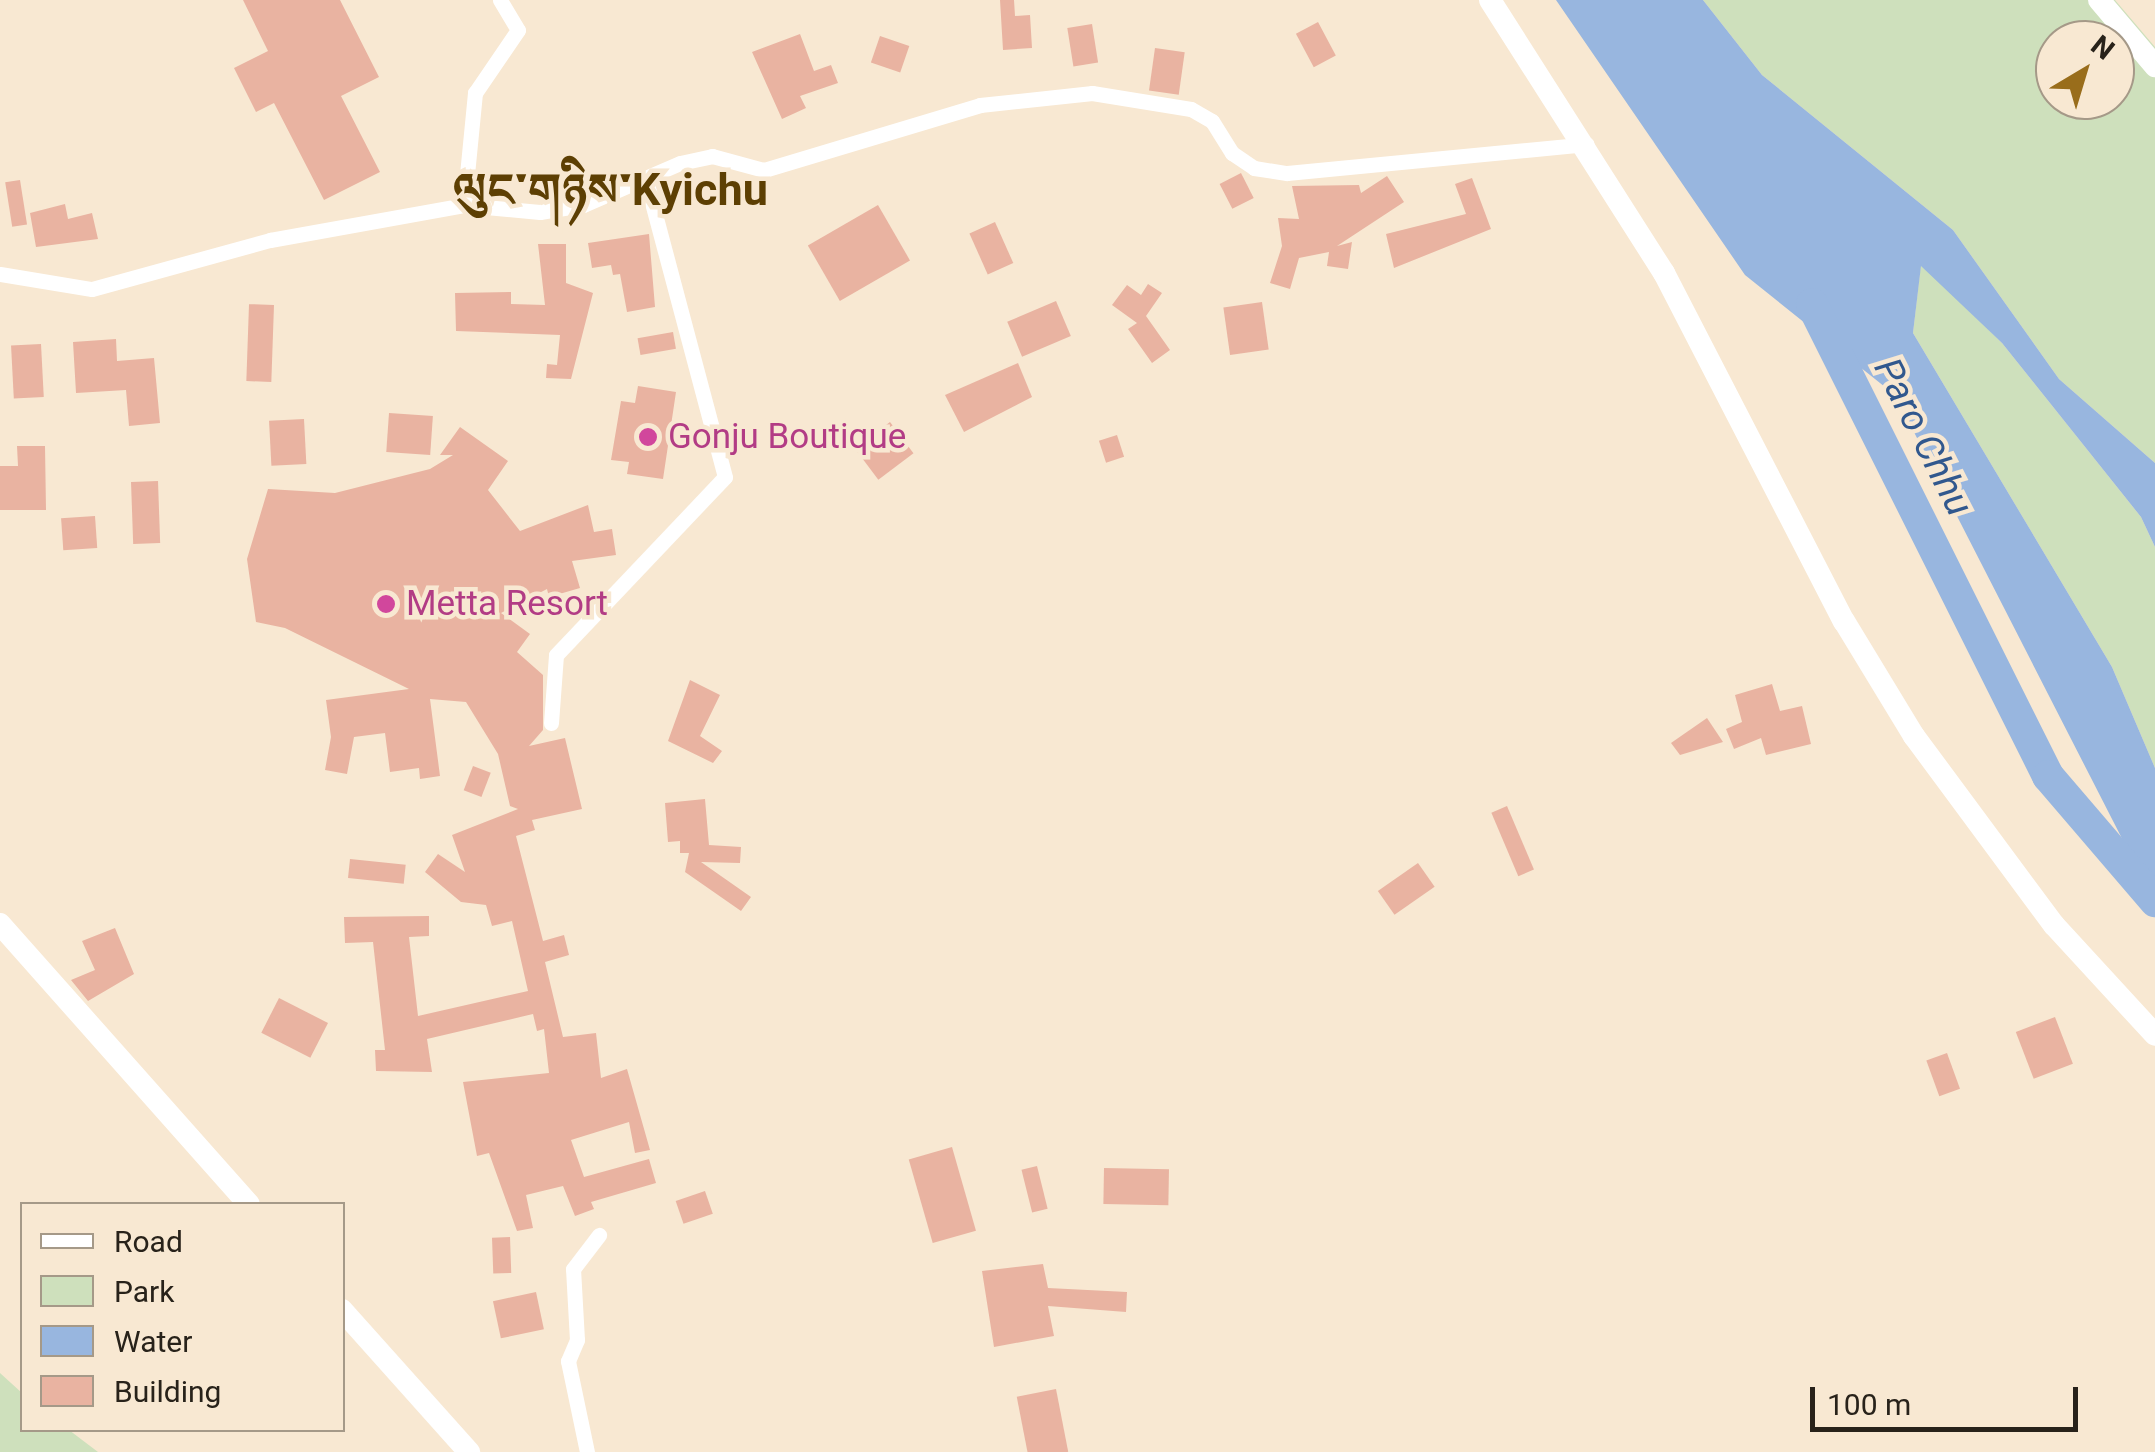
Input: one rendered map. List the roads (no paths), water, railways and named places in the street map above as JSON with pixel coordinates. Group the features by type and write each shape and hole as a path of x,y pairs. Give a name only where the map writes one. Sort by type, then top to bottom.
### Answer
{"street":[{"path":"464,205 474,93 518,30 500,0"},
{"path":"1490,0 1588,144 1914,736 2054,926 2155,1035"},
{"path":"2099,0 2155,66"},
{"path":"0,274 92,290 270,240 464,205 540,212 712,156 764,170 980,105 1092,93 1190,109 1212,120 1232,153 1254,168 1287,172 1588,144"},
{"path":"551,723 556,654 725,476 646,180"},
{"path":"0,924 247,1202"},
{"path":"587,1452 568,1360 577,1340 573,1269 598,1236"},
{"path":"345,1313 469,1452"}],"water":[{"path":"1556,0 1703,0 1762,75 1953,230 2059,379 2155,463 2155,547 2141,517 2002,343 1921,266 1913,333 2112,667 2155,768 2155,903 1895,395 1745,275"}],"waterway":[{"name":"Paro Chhu","path":"1812,304 2048,776 2155,901"}],"place":[{"name":"Gonju Boutique","path":"648,437"},
{"name":"Metta Resort","path":"386,604"}],"district":[{"name":"ལུང་གཉིས་Kyichu","path":"610,190"}]}
